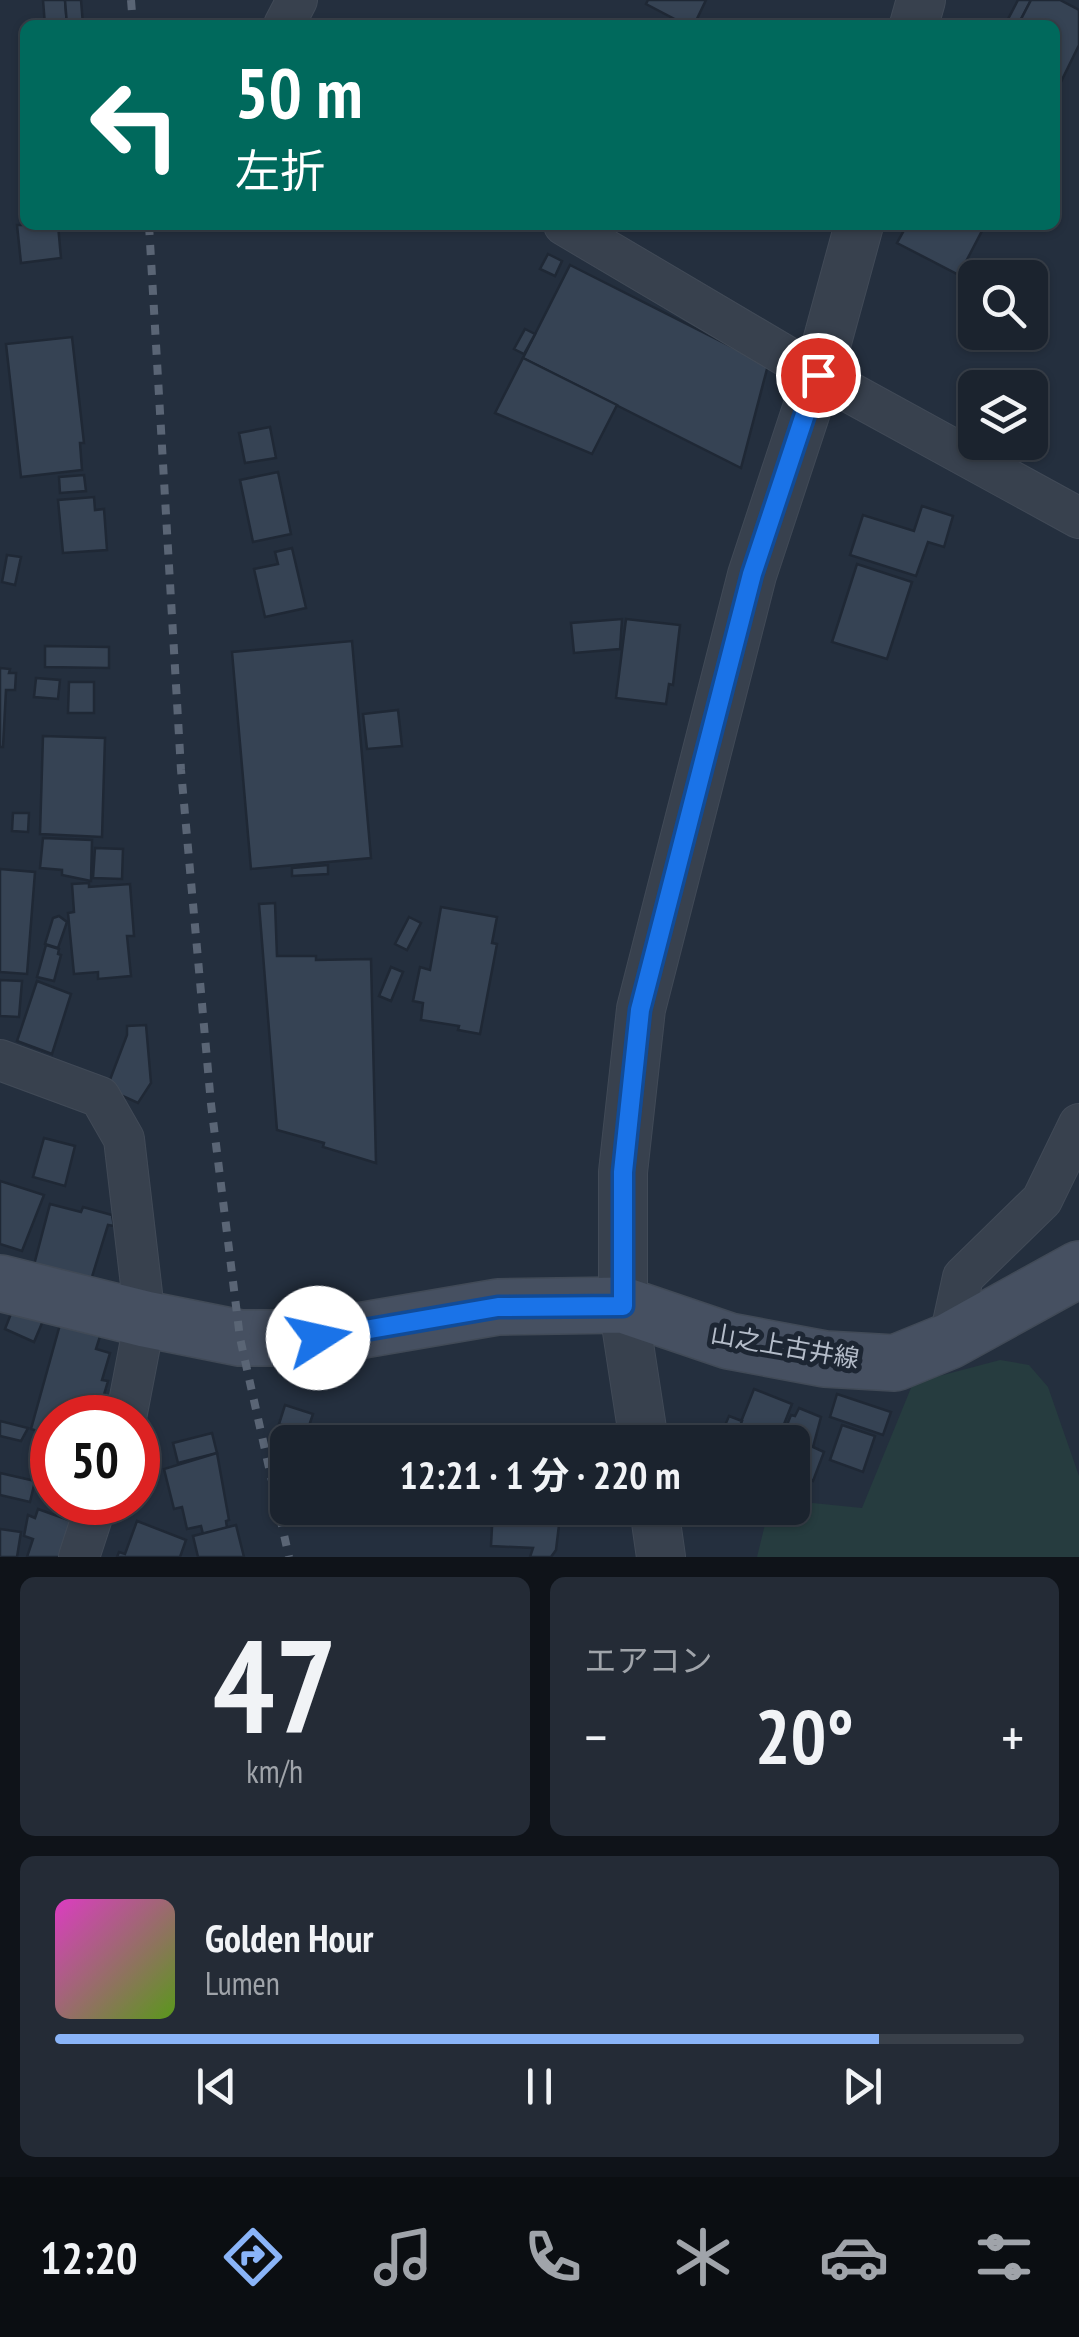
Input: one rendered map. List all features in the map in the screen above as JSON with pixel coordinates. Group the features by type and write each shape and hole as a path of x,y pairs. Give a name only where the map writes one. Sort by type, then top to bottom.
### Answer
{"main road":[{"name":"山之上古井線","path":"0,1283 240,1338 318,1338 498,1307 623,1306 729,1341 825,1359 895,1362 950,1341 1079,1269"}],"street":[{"path":"572,230 818,375 1079,518"},
{"path":"641,1425 623,1306 623,1172 640,1010 752,574 818,375 858,230"},
{"path":"0,1060 100,1096 124,1139 145,1319 130,1395"},
{"path":"950,1341 963,1278 1042,1200 1079,1124"},
{"path":"79,1557 89,1525"},
{"path":"656,1525 661,1557"}],"green space":[{"path":"1000,1360 1029,1365 1048,1387 1079,1476 1079,1557 757,1557 765,1525 810,1525 810,1503 862,1508 913,1383"}],"building":[{"path":"43,0 65,0 67,20 45,20"},
{"path":"65,0 81,0 83,20 67,20"},
{"path":"648,0 706,0 696,20 676,20 646,4"},
{"path":"1018,0 1031,0 1021,20 1008,20"},
{"path":"1031,0 1060,0 1079,10 1079,45 1060,84 1060,20 1021,20"},
{"path":"17,225 20,230 58,230 61,258 21,263"},
{"path":"904,230 982,230 967,260 958,260 958,274 897,243"},
{"path":"548,254 562,261 555,276 540,269"},
{"path":"570,265 768,365 741,468 523,358"},
{"path":"525,329 535,334 524,354 514,349"},
{"path":"72,337 84,443 80,443 82,470 21,477 6,344"},
{"path":"523,358 617,405 592,454 495,413"},
{"path":"270,427 276,458 245,463 239,433"},
{"path":"278,472 291,534 253,542 240,480"},
{"path":"84,475 86,491 60,493 59,477"},
{"path":"94,497 95,510 104,509 107,550 63,553 58,500"},
{"path":"922,506 953,516 944,547 928,542 916,576 850,555 863,515 914,531"},
{"path":"292,548 306,608 265,617 254,569 278,564 275,552"},
{"path":"7,555 21,557 15,585 2,582"},
{"path":"857,564 912,582 887,659 832,642"},
{"path":"622,619 620,649 574,653 571,623"},
{"path":"626,619 680,625 673,685 669,684 666,704 616,698"},
{"path":"352,641 371,858 251,869 232,652"},
{"path":"45,646 109,647 109,668 45,667"},
{"path":"0,668 16,673 15,690 6,690 3,747 0,747"},
{"path":"36,678 60,680 58,699 34,697"},
{"path":"69,682 94,682 94,713 68,713"},
{"path":"398,710 402,746 367,749 363,714"},
{"path":"43,736 105,738 102,837 40,834"},
{"path":"13,813 29,813 28,832 12,831"},
{"path":"43,838 92,840 91,881 62,875 62,870 40,868"},
{"path":"95,848 123,849 122,879 93,878"},
{"path":"328,865 328,874 292,876 292,868"},
{"path":"0,869 35,872 27,974 0,972"},
{"path":"89,883 89,887 130,884 134,936 127,936 131,976 98,979 98,972 74,974 68,913 74,912 72,884"},
{"path":"275,903 277,956 371,959 376,1163 277,1130 259,904"},
{"path":"441,907 497,917 492,943 497,944 480,1034 421,1020 423,1003 413,1001 420,967 430,970"},
{"path":"59,916 67,922 58,948 45,944 53,918"},
{"path":"409,917 421,923 407,950 395,944"},
{"path":"46,945 59,949 61,955 54,981 37,977"},
{"path":"391,967 403,972 391,1001 379,996"},
{"path":"0,980 22,981 19,1017 0,1016"},
{"path":"37,981 71,994 52,1054 17,1041"},
{"path":"146,1025 151,1083 138,1103 108,1085 127,1026"},
{"path":"44,1138 75,1146 65,1186 33,1177"},
{"path":"0,1181 44,1195 22,1251 0,1244"},
{"path":"50,1204 112,1215 114,1226 108,1225 91,1280 34,1265"},
{"path":"14,1306 45,1316 34,1342 5,1329"},
{"path":"61,1321 101,1333 96,1349 110,1353 102,1380 108,1381 104,1395 40,1395"},
{"path":"754,1389 792,1404 784,1425 740,1425"},
{"path":"837,1394 891,1412 883,1435 830,1417"},
{"path":"285,1405 313,1414 309,1425 279,1424"},
{"path":"799,1408 821,1417 813,1447 824,1452 813,1481 810,1425 787,1425 791,1415 795,1416"},
{"path":"729,1416 742,1421 740,1425 725,1425"},
{"path":"0,1421 28,1428 21,1441 0,1436"},
{"path":"842,1425 875,1436 863,1472 830,1460"},
{"path":"212,1433 217,1453 178,1463 173,1443"},
{"path":"217,1453 229,1520 227,1528 203,1534 201,1526 187,1529 182,1507 174,1509 164,1469"},
{"path":"0,1473 30,1480 30,1502 0,1495"},
{"path":"28,1515 30,1525 76,1525 65,1557 27,1557 33,1539 24,1536"},
{"path":"136,1525 147,1525 186,1540 180,1557 117,1557 119,1552 125,1554"},
{"path":"236,1525 244,1557 198,1557 193,1536"},
{"path":"492,1525 559,1525 556,1550 551,1557 530,1557 533,1548 491,1546"},
{"path":"0,1529 21,1532 17,1557 0,1557"}],"railway":[{"path":"131,0 133,20"},
{"path":"149,230 181,770 211,1104 240,1338 289,1557"}],"route":[{"path":"318,1338 498,1307 623,1306 623,1172 640,1010 752,574 818,375"}]}
